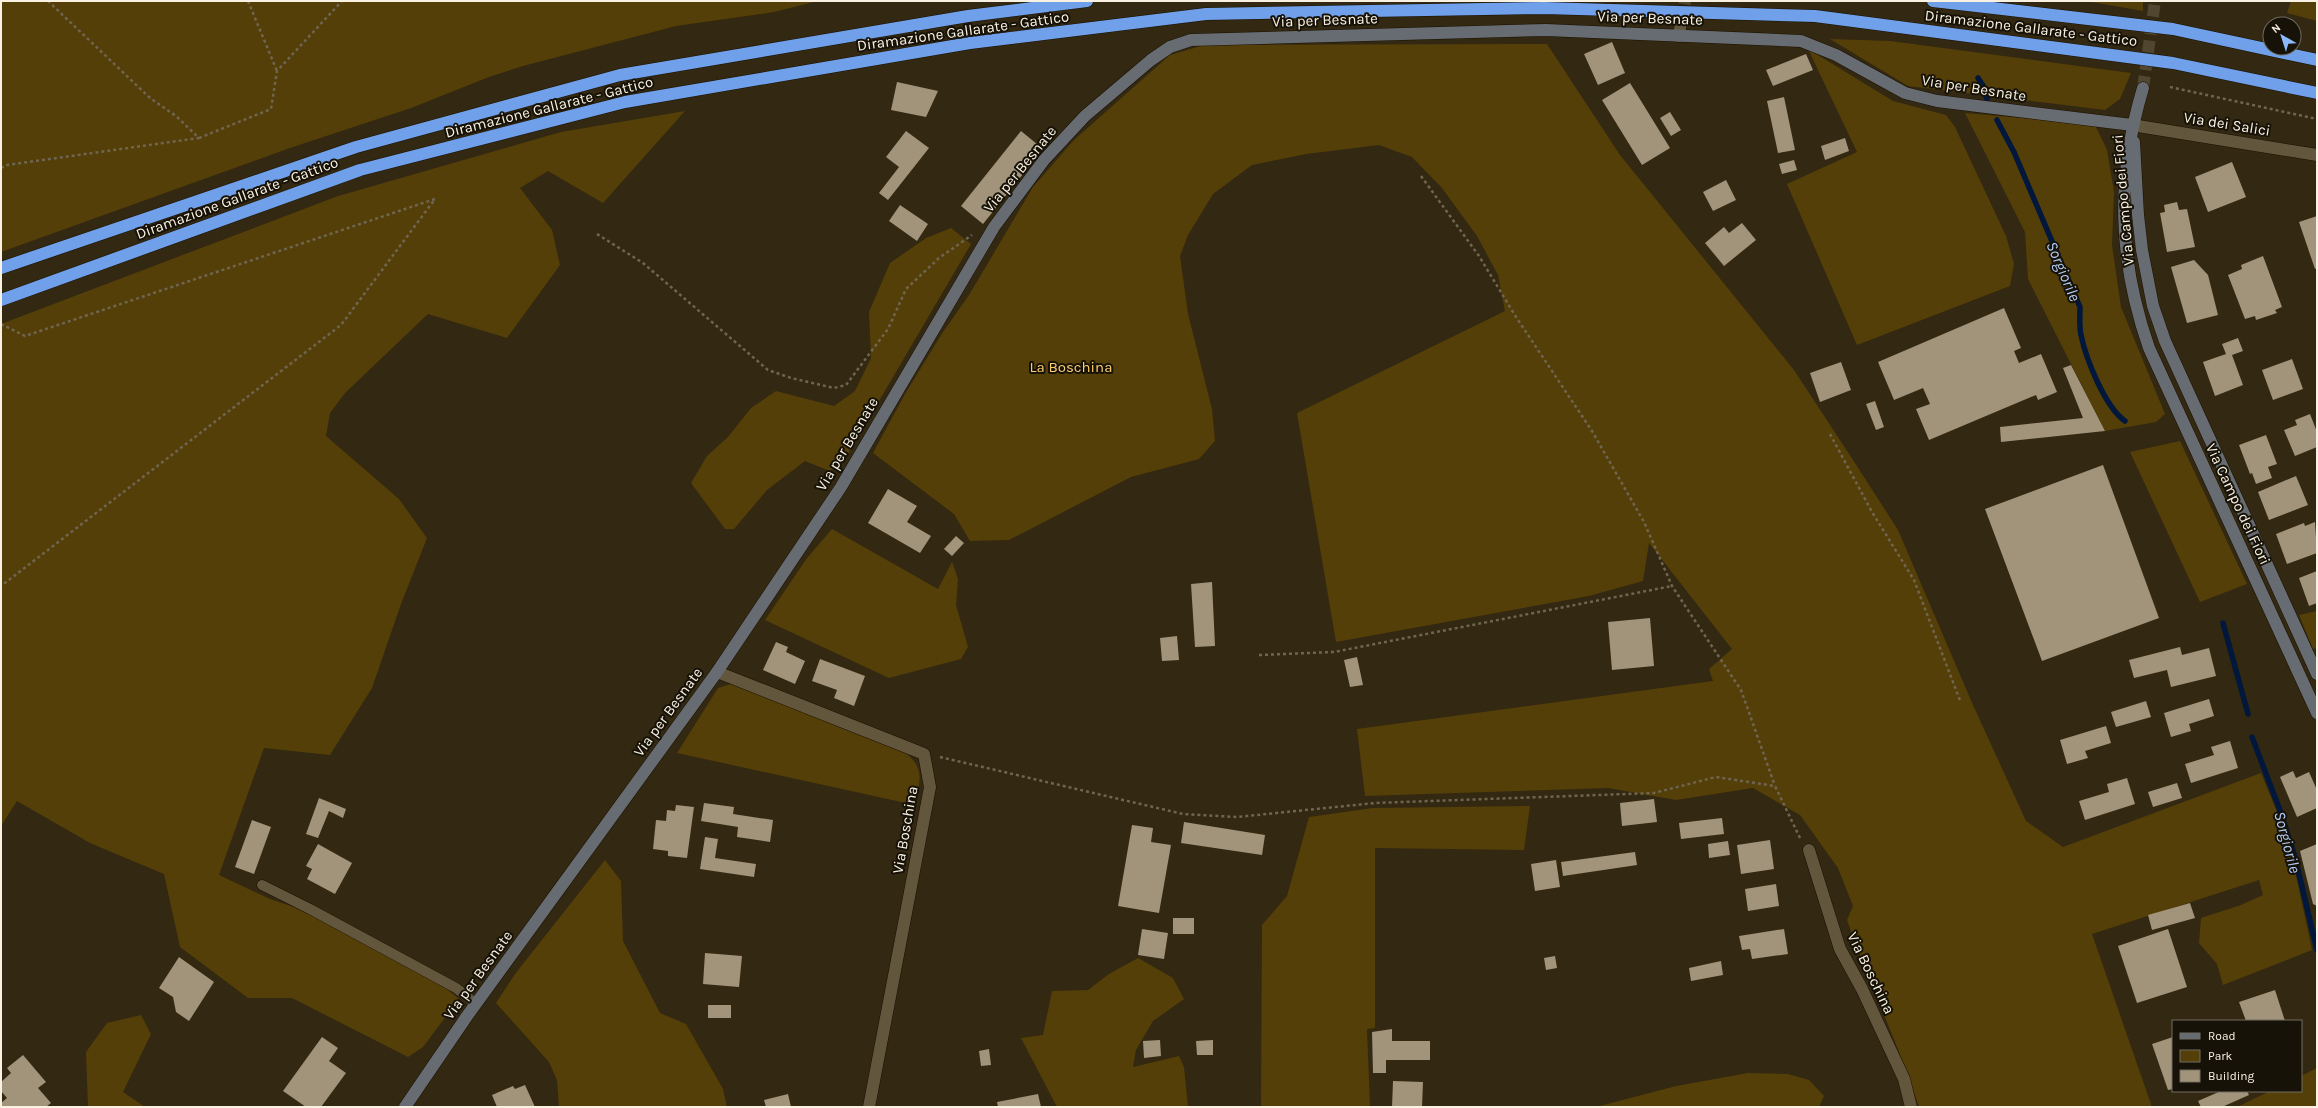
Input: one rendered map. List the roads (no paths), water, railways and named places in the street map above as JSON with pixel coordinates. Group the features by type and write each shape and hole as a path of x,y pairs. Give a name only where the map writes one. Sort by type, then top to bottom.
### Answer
{"highway":[{"name":"Diramazione Gallarate - Gattico","path":"1,268 356,147 620,75 968,16 1087,1"},
{"name":"Diramazione Gallarate - Gattico","path":"1933,1 2173,29 2317,60"},
{"name":"Diramazione Gallarate - Gattico","path":"1,300 360,170 625,102 970,43 1206,14 1544,8 1815,16 2173,62 2317,93"}],"street":[{"path":"1679,36 1681,23"},
{"name":"Via per Besnate","path":"405,1107 476,1004 717,672 841,487 989,236 1044,160 1086,116 1151,60 1170,47 1191,40 1546,30 1801,41 1836,55 1905,93 1930,100 2132,125"},
{"path":"2132,125 2143,88"},
{"name":"Via dei Salici","path":"2132,125 2317,155"},
{"name":"Via Campo dei Fiori","path":"2132,125 2136,152 2138,215 2152,306 2165,341 2317,674"},
{"name":"Via Campo dei Fiori","path":"2132,125 2126,172 2124,208 2125,252 2136,310 2149,348 2317,713"},
{"name":"Via Boschina","path":"717,672 924,754 930,787 869,1107"},
{"name":"Via Boschina","path":"1808,850 1840,949 1862,989 1904,1079 1911,1107"}],"lane":[{"path":"262,885 310,908 456,988 476,1004"}],"waterway":[{"name":"Sorgiorile","path":"1978,78 1984,87 1987,99"},
{"name":"Sorgiorile","path":"1997,120 2014,152 2080,307 2081,335 2087,357 2097,382 2110,405 2125,421"},
{"name":"Sorgiorile","path":"2223,623 2248,714"},
{"name":"Sorgiorile","path":"2252,737 2281,813 2295,857 2317,950"}],"tunnel":[{"path":"1682,22 1685,1"},
{"path":"2143,88 2155,1"}],"park label":[{"name":"La Boschina","path":"1071,367"}]}
